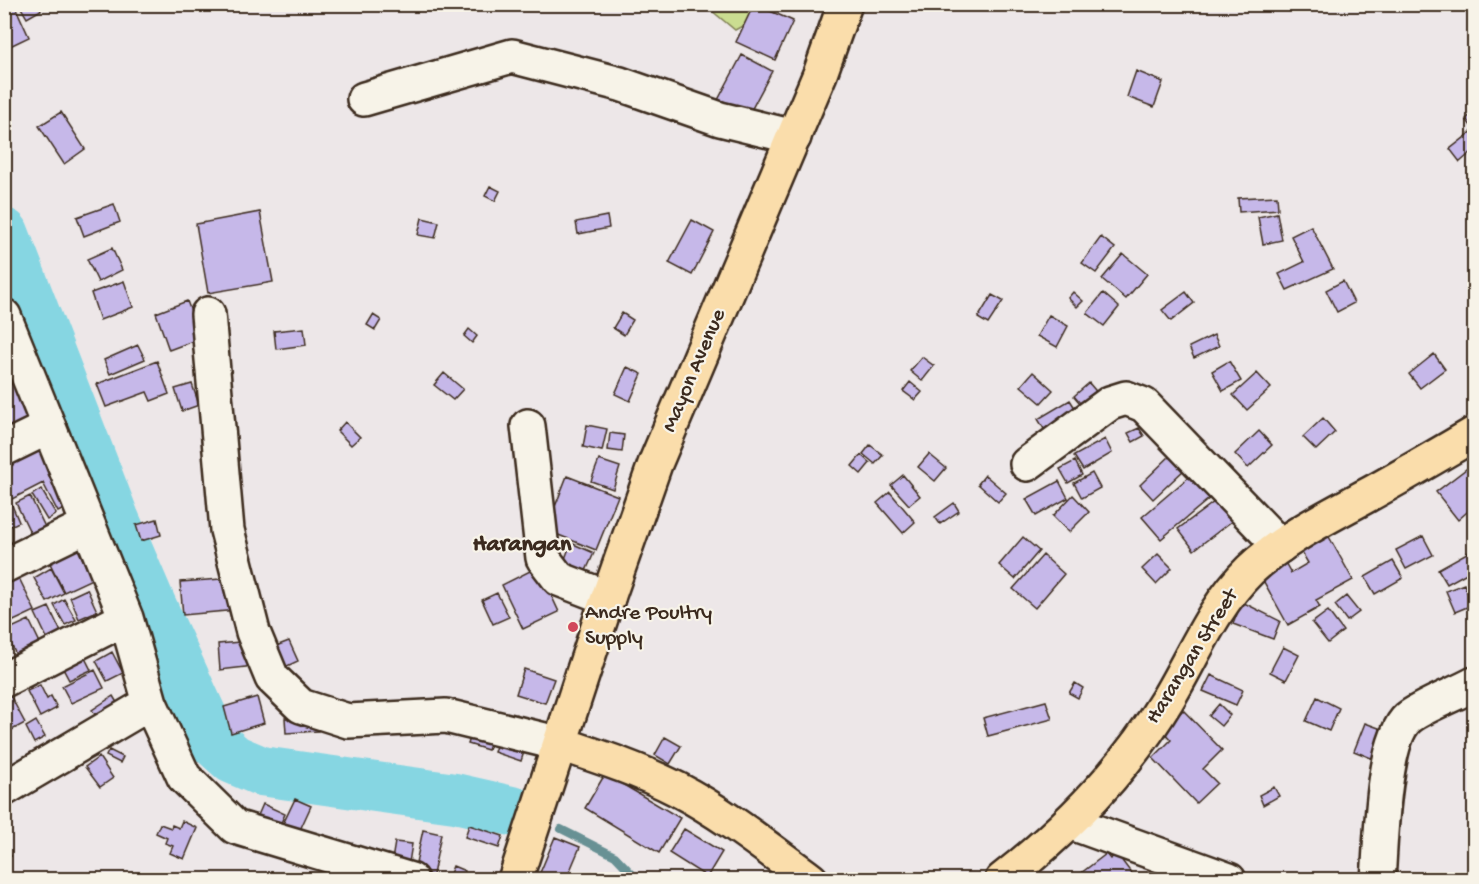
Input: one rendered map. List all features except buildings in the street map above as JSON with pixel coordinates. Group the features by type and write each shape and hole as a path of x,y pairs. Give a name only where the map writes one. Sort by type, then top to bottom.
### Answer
{"main road":[{"name":"Mayon Avenue","path":"515,879 655,464 794,137 834,40 845,4"},
{"name":"Harangan Street","path":"1002,879 1069,822 1111,776 1167,702 1227,597 1250,571 1280,546 1474,434"},
{"path":"561,744 632,769 675,788 723,816 811,879"}],"street":[{"path":"364,99 512,56 620,84 720,119 794,137"},
{"path":"208,314 227,530 253,632 272,678 301,706 348,721 446,716 561,744"},
{"path":"7,327 126,618 150,703 184,777 235,827 411,879"},
{"path":"1027,464 1110,403 1125,398 1143,405 1280,546"},
{"path":"528,426 543,558 559,579 608,598"},
{"path":"4,450 49,427"},
{"path":"4,566 88,525"},
{"path":"4,680 126,618"},
{"path":"1378,879 1386,780 1391,750 1407,718 1474,684"},
{"path":"4,789 150,703"},
{"path":"1069,822 1229,879"}],"green space":[{"path":"705,5 781,5 735,30"}],"waterway":[{"path":"4,233 114,518 214,742 233,759 261,771 455,798 516,812"},
{"path":"561,829 615,856 638,880"}],"place":[{"name":"Andre Poultry Supply","path":"573,627"}],"district":[{"name":"Harangan","path":"522,545"}]}
